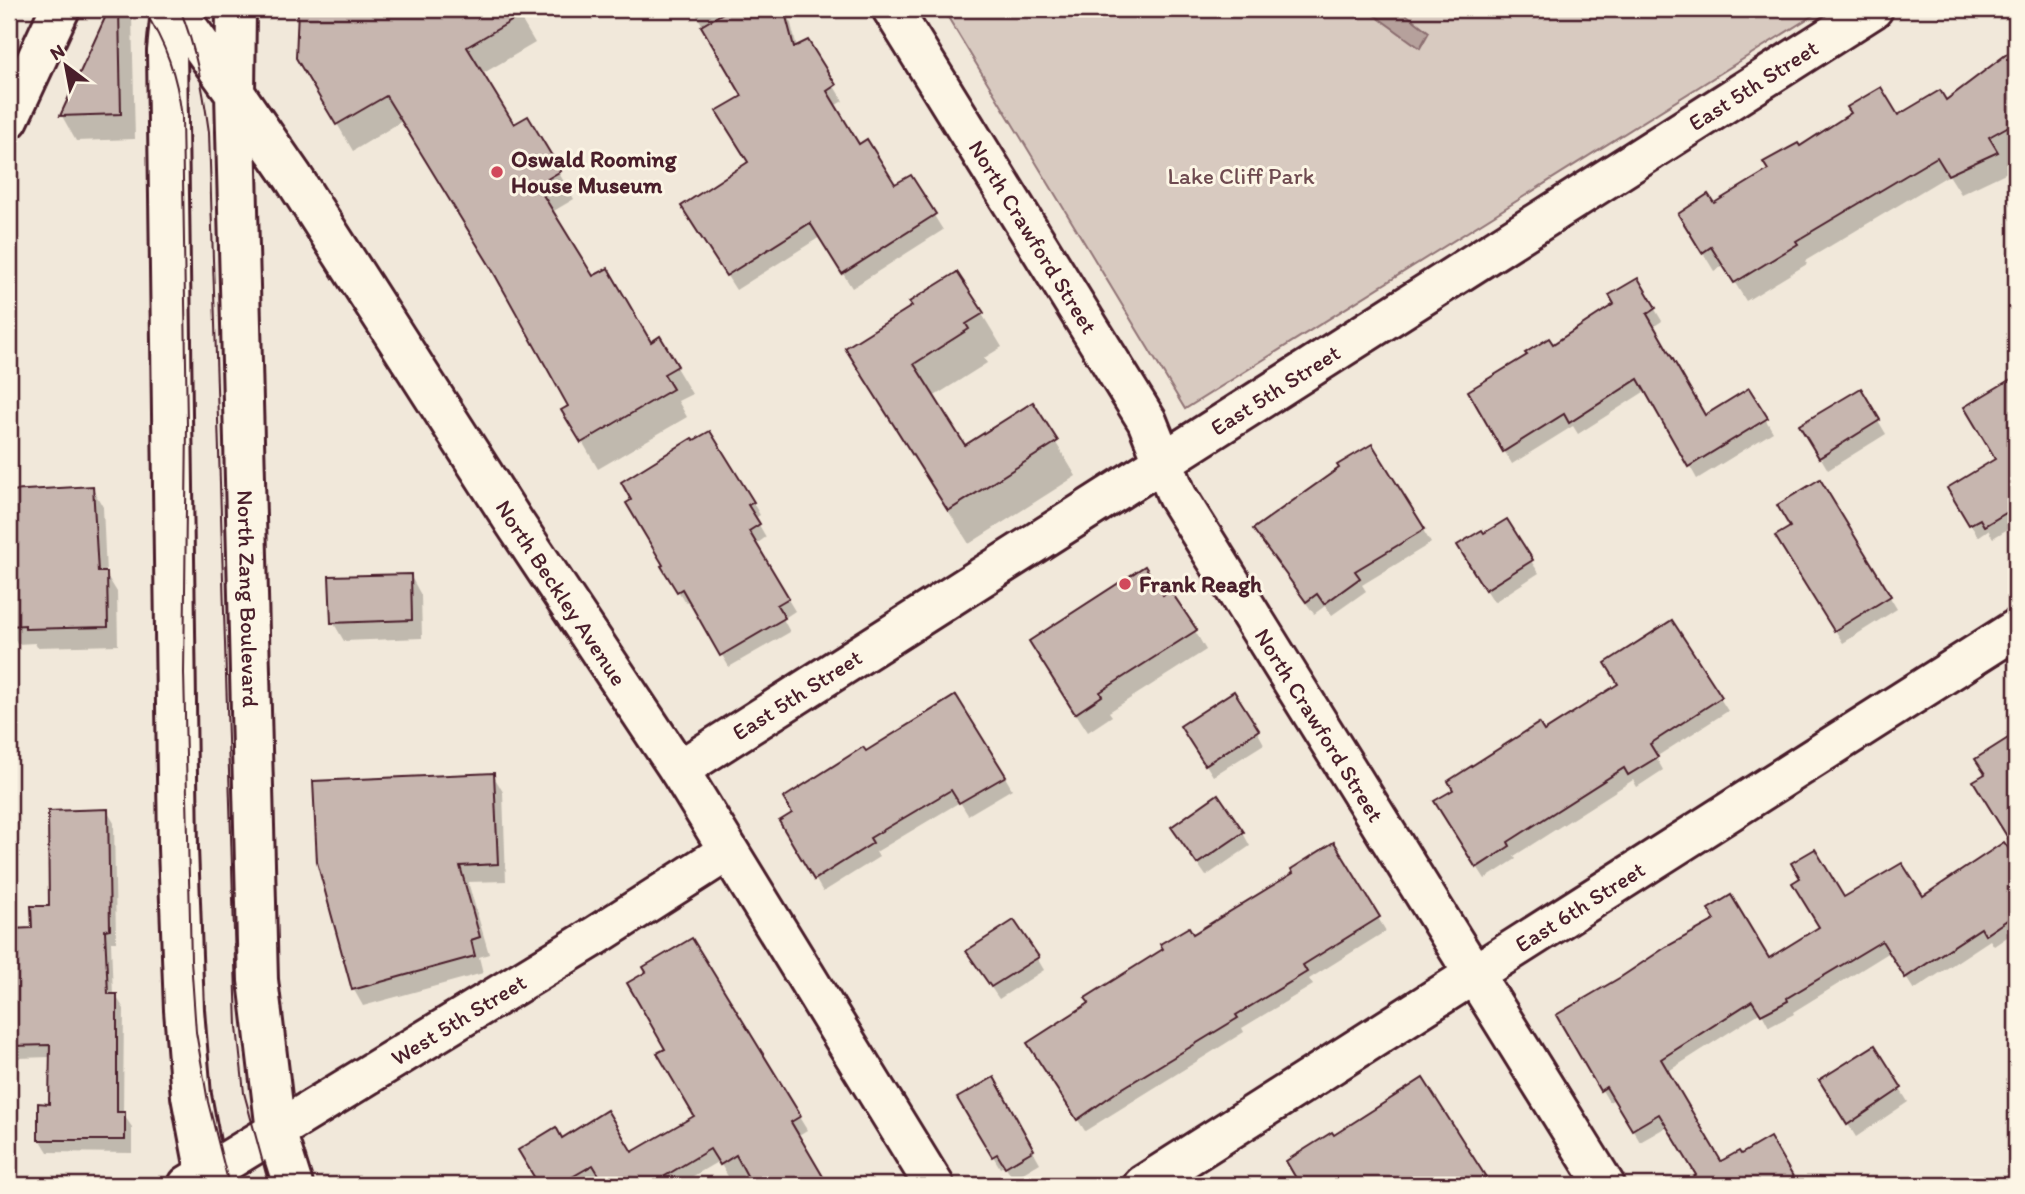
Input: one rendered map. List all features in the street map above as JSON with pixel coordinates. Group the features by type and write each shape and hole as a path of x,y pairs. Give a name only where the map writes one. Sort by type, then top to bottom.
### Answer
{"street":[{"path":"9,119 60,9"},
{"path":"173,9 167,51 178,848 184,1010 200,1182"},
{"name":"North Beckley Avenue","path":"173,9 293,177 521,533 679,770 934,1185"},
{"name":"North Zang Boulevard","path":"236,9 235,93 258,980 276,1131 293,1185"},
{"name":"North Crawford Street","path":"892,9 1147,421 1177,496 1605,1185"},
{"name":"East 5th Street","path":"679,770 1872,9"},
{"name":"East 6th Street","path":"1143,1185 2016,629"},
{"name":"West 5th Street","path":"200,1182 276,1131 597,935 728,851"}],"green space":[{"name":"Lake Cliff Park","path":"943,9 1823,9 1185,409"}],"shaded area":[{"path":"1366,9 1399,9 1429,32 1420,48"}],"building":[{"path":"109,9 119,9 121,114 60,116"},
{"path":"298,9 532,9 467,47 514,124 528,116 561,171 537,185 593,276 608,268 651,342 660,336 678,366 664,374 673,389 581,443 561,410 568,406 490,266 386,96 336,125 296,58"},
{"path":"730,9 784,9 794,47 808,40 836,85 827,91 859,144 867,139 895,184 911,175 936,214 842,274 810,223 726,276 681,206 748,162 716,111 742,96 701,26"},
{"path":"2016,47 2016,122 1989,137 1998,152 1948,175 1937,157 1796,241 1798,244 1734,283 1711,247 1702,253 1678,214 1708,194 1714,203 1768,170 1763,162 1798,143 1800,146 1851,113 1847,107 1881,87 1898,115 1940,90 1946,100"},
{"path":"957,272 984,313 966,324 969,329 914,364 965,445 1033,402 1058,441 948,511 845,348 912,306 909,302"},
{"path":"1638,278 1656,308 1647,314 1705,415 1749,388 1768,418 1688,467 1638,379 1569,423 1564,414 1503,452 1468,391 1527,355 1525,353 1549,338 1553,344 1614,304 1609,295"},
{"path":"2016,376 2016,507 1984,526 1980,519 1969,525 1947,488 1995,459 1964,407"},
{"path":"1861,388 1880,420 1819,458 1799,425"},
{"path":"710,431 754,502 748,505 760,524 749,531 789,598 777,605 785,618 720,656 682,589 677,592 661,566 663,565 626,503 631,500 621,482 692,438 694,440"},
{"path":"1372,444 1425,529 1355,571 1360,578 1324,604 1317,594 1306,602 1253,529 1339,468 1337,465"},
{"path":"1820,479 1891,596 1834,631 1775,536 1790,527 1777,505"},
{"path":"93,486 98,572 107,572 108,627 25,629 25,625 9,626 9,491"},
{"path":"1507,519 1533,560 1485,590 1457,545"},
{"path":"1145,566 1163,595 1170,590 1197,630 1100,692 1102,696 1075,714 1029,641"},
{"path":"411,574 412,620 331,623 329,576"},
{"path":"1672,620 1722,697 1650,744 1658,757 1628,775 1624,768 1508,842 1510,846 1476,868 1434,801 1453,790 1448,781 1539,723 1544,731 1618,684 1605,663"},
{"path":"1234,691 1259,730 1205,765 1180,726"},
{"path":"956,695 1006,776 959,803 951,790 870,838 873,843 814,880 779,821 792,813 783,798 863,747 866,751"},
{"path":"2016,733 2016,851 1973,781 1985,774 1975,759"},
{"path":"494,773 498,864 460,866 480,937 471,940 475,956 352,990 317,862 313,781"},
{"path":"1218,794 1244,832 1197,864 1171,827"},
{"path":"108,809 110,929 105,930 108,994 117,994 117,1112 125,1112 125,1140 38,1140 38,1103 49,1104 50,1045 10,1046 10,929 32,928 31,906 49,906 48,811"},
{"path":"1334,842 1380,917 1303,965 1307,972 1236,1015 1238,1018 1118,1091 1077,1120 1027,1043 1089,1003 1085,998 1163,949 1160,944 1189,927 1193,934 1293,873 1291,869"},
{"path":"2004,842 2016,859 2016,914 1985,935 1981,928 1905,978 1882,941 1787,998 1788,1001 1761,1015 1752,1001 1661,1059 1721,1161 1739,1151 1741,1154 1770,1137 1798,1185 1679,1185 1696,1175 1659,1114 1632,1130 1606,1087 1600,1091 1556,1015 1715,920 1708,909 1731,895 1769,958 1819,927 1792,883 1800,878 1791,863 1815,849 1844,897 1902,863 1923,896"},
{"path":"1014,920 1039,957 991,987 966,951"},
{"path":"692,938 801,1116 791,1122 828,1185 752,1185 736,1155 720,1165 710,1149 650,1185 605,1185 593,1165 558,1185 539,1185 518,1150 556,1127 562,1138 607,1110 632,1152 694,1116 657,1053 665,1049 627,983 646,972 643,967"},
{"path":"1875,1045 1902,1088 1847,1125 1819,1080"},
{"path":"994,1077 1034,1150 1005,1167 997,1154 992,1157 957,1098"},
{"path":"1423,1078 1491,1185 1300,1185 1286,1161 1332,1132 1334,1135"}],"tram line":[{"path":"143,9 169,60 182,117 187,425 184,673 191,960 196,1032 208,1102 229,1185"},
{"path":"180,9 198,69 209,132 237,1027 244,1093 269,1185"}],"place":[{"name":"Oswald Rooming House Museum","path":"497,172"},
{"name":"Frank Reagh","path":"1125,584"}]}
